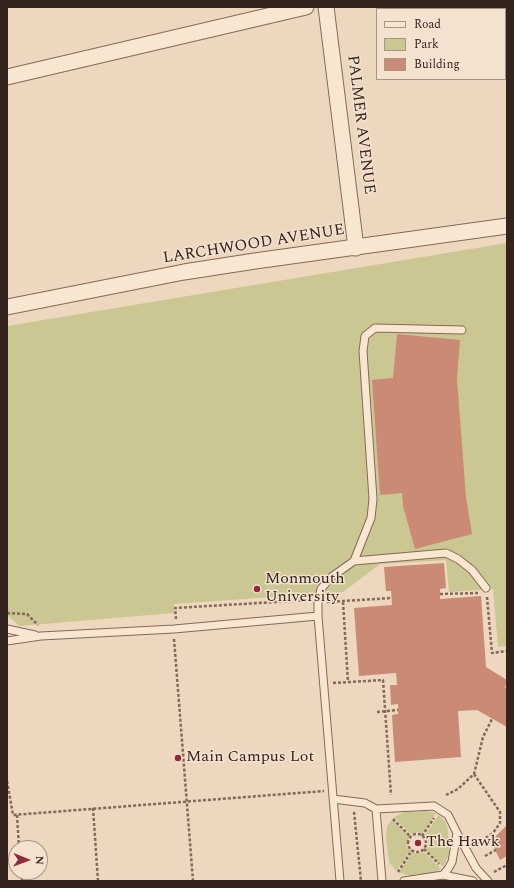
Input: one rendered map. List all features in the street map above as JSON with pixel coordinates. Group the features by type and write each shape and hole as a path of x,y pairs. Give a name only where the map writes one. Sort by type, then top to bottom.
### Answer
{"street":[{"path":"7,77 306,7"},
{"name":"PALMER AVENUE","path":"326,7 356,248"},
{"name":"LARCHWOOD AVENUE","path":"7,307 184,272 507,226"}],"lane":[{"path":"354,561 371,518 373,499 363,351 365,336 374,328 380,327 462,330"},
{"path":"340,881 318,616 318,603 321,589 330,578 354,561 446,553 458,559 472,570 486,590"},
{"path":"7,641 41,636 174,629 318,616"},
{"path":"7,629 41,636"},
{"path":"333,799 365,804 376,809 434,806 448,815 476,868 488,881"},
{"path":"376,809 382,881"},
{"path":"404,881 443,871 452,862 457,833"},
{"path":"443,871 473,881"}],"path":[{"path":"440,594 486,590 492,653 507,651"},
{"path":"193,881 173,619 176,619 176,608 307,599 318,603 391,598"},
{"path":"342,602 348,682"},
{"path":"7,613 28,614 39,627"},
{"path":"324,684 383,680 391,795"},
{"path":"377,712 398,710"},
{"path":"446,795 458,789 474,774 483,737 492,719"},
{"path":"474,774 500,812 500,823 493,833 478,843"},
{"path":"7,781 13,815 324,791"},
{"path":"93,808 98,881"},
{"path":"354,810 361,881"},
{"path":"17,814 19,840"},
{"path":"422,836 437,814"},
{"path":"393,818 411,837"},
{"path":"416,834 422,836 426,842 424,849 418,852 412,850 408,844 411,837 416,834"},
{"path":"424,849 443,871"},
{"path":"398,872 412,850"},
{"path":"485,856 496,850"},
{"path":"494,872 507,865"}],"green space":[{"path":"507,243 507,646 498,647 493,589 449,592 446,560 380,564 343,592 174,604 174,613 19,626 7,615 7,326"},
{"path":"427,811 436,813 422,834 418,832 411,834 394,817 405,812"},
{"path":"439,815 445,821 448,830 449,855 443,867 426,850 429,843 425,835"},
{"path":"392,819 409,836 406,846 410,851 396,871 389,862 386,837 387,827"},
{"path":"424,852 441,869 430,874 410,876 399,872 412,853 419,854"}],"building":[{"path":"397,334 460,340 457,379 466,497 472,534 415,549 403,506 402,493 380,495 372,380 393,378"},
{"path":"444,563 446,588 440,589 440,599 481,596 486,667 507,680 505,688 507,689 507,727 477,710 458,711 461,757 395,762 392,715 398,714 398,704 391,705 390,685 397,685 396,673 359,676 354,608 392,605 391,591 386,591 384,567"},
{"path":"507,825 507,856 500,860 491,841"}],"place":[{"name":"Monmouth University","path":"257,589"},
{"name":"Main Campus Lot","path":"178,758"},
{"name":"The Hawk","path":"418,843"}]}
